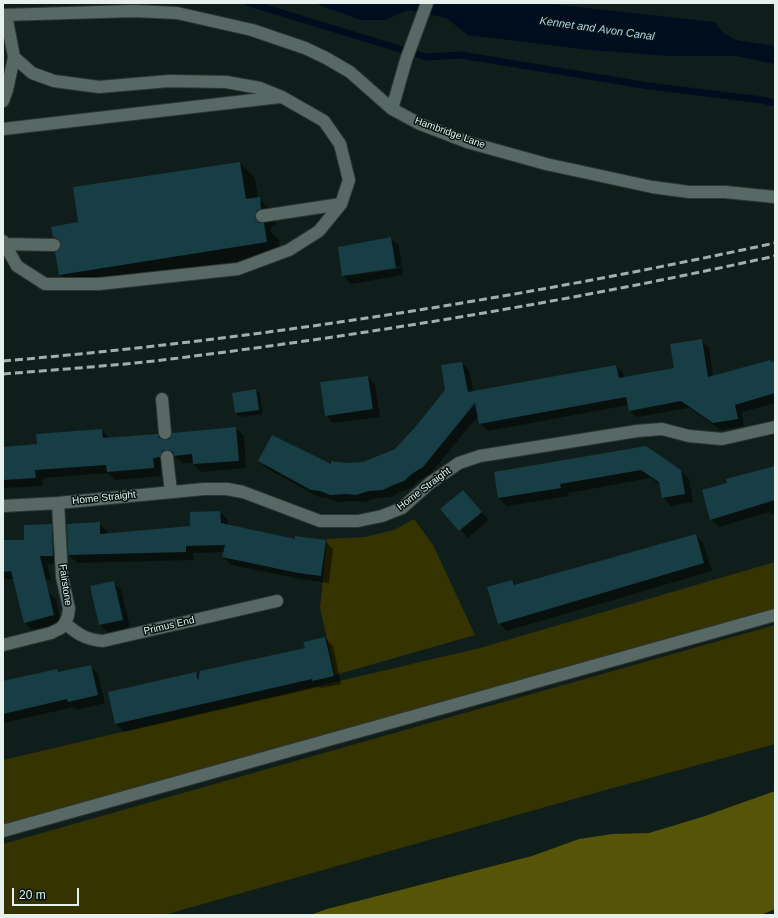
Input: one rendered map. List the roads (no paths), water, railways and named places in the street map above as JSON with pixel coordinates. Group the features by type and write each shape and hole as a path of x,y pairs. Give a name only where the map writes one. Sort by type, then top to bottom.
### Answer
{"street":[{"path":"392,109 406,60 427,3"},
{"name":"Hambridge Lane","path":"4,15 134,11 177,13 252,30 305,48 326,58 350,72 392,109 420,124 467,142 546,164 652,187 689,192 725,192 775,197"},
{"path":"3,101 7,90 14,56 4,15"},
{"path":"3,242 17,266 45,284 99,284 238,269 289,250 319,231 341,204 349,180 340,144 324,121 282,97 260,88 226,82 168,81 99,87 54,81 32,73 14,56"},
{"path":"3,129 282,97"},
{"path":"262,216 341,204"},
{"path":"3,242 54,244"},
{"path":"162,399 165,433"},
{"name":"Home Straight","path":"3,506 58,503 204,489 227,489 243,492 320,521 358,521 382,516 402,508 430,483 459,463 480,456 637,431 662,429 689,436 722,439 775,427"},
{"path":"167,457 171,492"},
{"name":"Fairstone","path":"58,503 62,577 69,608 65,623"},
{"name":"Primus End","path":"65,623 77,634 93,641 103,641 276,601"},
{"path":"3,832 775,615"},
{"path":"3,645 51,634 61,628 65,623"}],"water":[{"name":"Kennet and Avon Canal","path":"314,3 541,3 715,22 723,33 736,40 775,46 775,64 735,56 669,56 590,50 468,35 446,18 408,10 385,20 361,20"}],"waterway":[{"path":"249,3 426,57 461,55 649,86 762,100 775,103"}],"railway":[{"path":"3,361 197,341 391,314 583,282 775,243"},
{"path":"3,374 164,360 335,337 556,300 702,272 775,256"}]}
